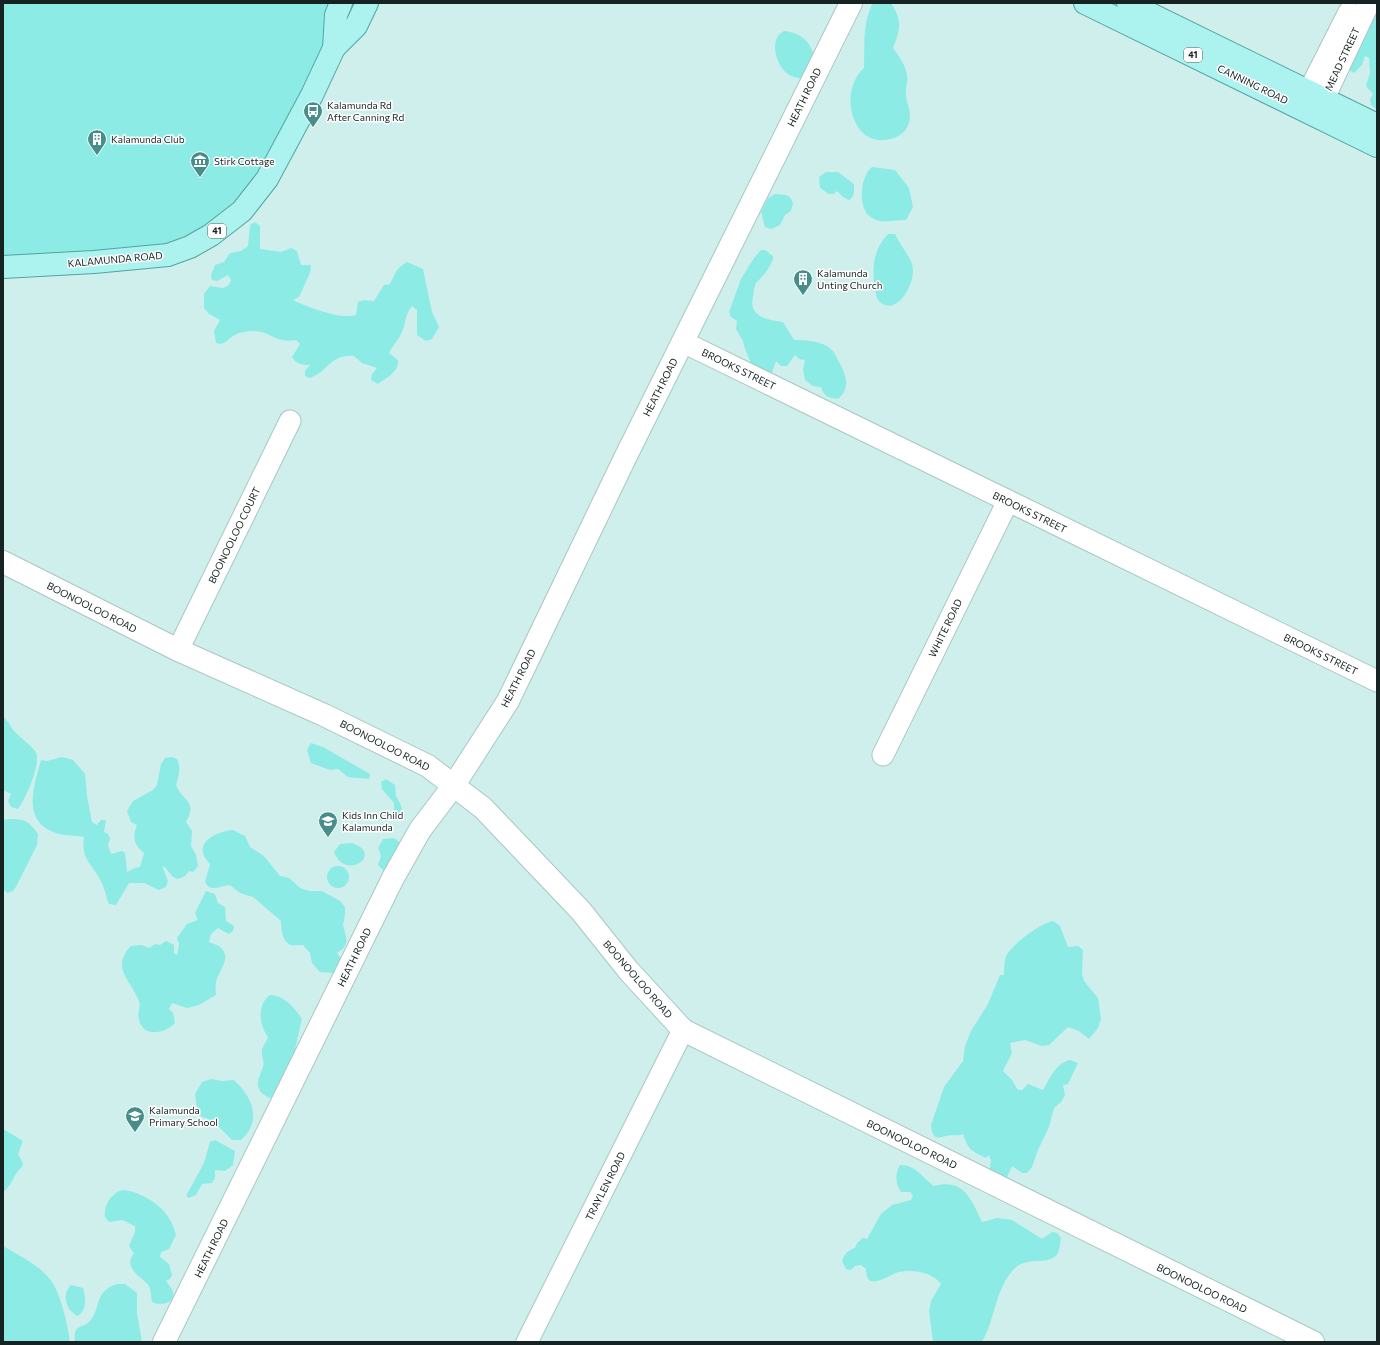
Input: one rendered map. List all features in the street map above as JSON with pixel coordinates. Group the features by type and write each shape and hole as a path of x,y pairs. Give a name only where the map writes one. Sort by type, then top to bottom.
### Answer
{"main road":[{"name":"KALAMUNDA ROAD","path":"334,48 336,15 342,3"},
{"name":"KALAMUNDA ROAD","path":"3,267 94,262 168,255 190,247 211,235 242,211 267,179 334,48 356,26 367,3"},
{"name":"CANNING ROAD","path":"1085,3 1312,103 1377,125"},
{"name":"CANNING ROAD","path":"1128,3 1312,103 1377,146"}],"street":[{"name":"HEATH ROAD","path":"164,1342 393,878 420,830 454,785 508,701 617,475 851,3"},
{"name":"MEAD STREET","path":"1312,103 1353,3"},
{"name":"MEAD STREET","path":"1312,103 1368,3"},
{"name":"BROOKS STREET","path":"683,342 1377,681"},
{"name":"BOONOOLOO COURT","path":"178,650 290,421"},
{"name":"WHITE ROAD","path":"883,755 1008,501"},
{"name":"BOONOOLOO ROAD","path":"3,562 178,650 394,748 428,766 483,808 581,911 628,970 683,1030 1313,1342"},
{"name":"TRAYLEN ROAD","path":"527,1342 683,1030"}],"shaded area":[{"path":"3,3 341,3 274,169 190,247 3,267"},
{"path":"873,3 891,3 895,9 899,20 899,30 893,48 903,64 907,75 906,93 910,112 909,123 901,134 888,140 873,139 861,131 853,116 850,98 854,82 858,74 864,68 864,43 867,18"},
{"path":"1377,9 1377,110 1371,105 1370,99 1373,94 1366,86 1370,73 1369,58 1365,56 1362,65 1354,73 1346,68"},
{"path":"784,31 796,34 806,40 812,49 815,61 803,79 793,77 788,74 777,59 775,46 776,40"},
{"path":"872,167 895,170 909,188 913,207 906,220 881,221 872,218 867,214 862,201 862,193 865,178 868,171"},
{"path":"826,172 838,172 854,184 854,193 851,199 849,200 843,197 837,191 834,194 829,194 820,188 819,177"},
{"path":"775,194 788,196 793,203 791,211 785,215 780,225 771,229 765,227 761,212 768,198"},
{"path":"255,222 260,226 260,249 281,252 291,248 297,251 301,265 311,265 310,273 299,297 293,300 324,312 342,316 356,315 358,302 364,300 374,301 384,285 390,284 396,272 403,264 407,262 423,269 432,312 439,327 432,339 426,341 417,335 417,310 412,306 408,312 401,334 389,353 398,360 397,368 392,374 378,384 371,380 372,374 377,368 362,363 354,356 346,356 334,360 316,375 310,378 305,376 305,371 310,365 300,364 292,357 300,344 296,340 289,341 278,339 264,333 252,331 237,334 224,343 216,343 214,331 220,320 209,314 204,308 204,294 210,286 223,288 229,285 231,280 228,275 217,281 212,280 211,275 215,265 224,262 230,253 241,251 248,246 250,225"},
{"path":"888,234 895,234 911,261 913,272 912,280 904,296 898,302 891,305 884,305 877,299 874,281 874,265 878,249"},
{"path":"761,250 765,250 773,256 773,259 755,285 752,304 753,309 760,316 783,322 794,340 819,343 831,349 841,365 846,380 845,390 838,399 827,396 821,387 813,386 805,380 803,369 805,360 799,359 795,355 787,366 781,366 776,361 771,375 754,371 743,341 736,329 737,321 731,317 729,312 741,279 754,258"},
{"path":"3,717 16,734 33,748 37,756 37,763 32,780 25,798 18,809 11,807 8,801 11,794 3,790"},
{"path":"311,743 323,747 370,774 369,779 348,777 338,769 330,770 311,763 307,750"},
{"path":"62,757 73,760 85,774 92,822 97,825 101,820 106,820 104,832 108,834 110,838 108,845 111,854 122,851 125,853 127,872 140,867 144,853 136,844 134,837 137,825 131,822 127,811 133,801 153,790 157,785 161,764 165,758 172,757 177,759 179,772 176,785 190,806 189,815 186,822 192,831 191,846 196,855 198,866 193,872 189,871 185,876 178,879 173,877 164,866 163,868 168,881 166,887 159,890 144,883 129,883 116,905 109,904 97,873 86,858 83,845 84,837 59,834 47,829 39,822 34,813 33,793 41,760 47,761"},
{"path":"386,779 395,785 396,797 402,808 398,818 394,813 394,803 382,789 381,782"},
{"path":"3,820 23,820 32,826 38,834 37,845 17,885 13,891 7,893 3,889"},
{"path":"233,830 245,836 250,847 264,856 280,876 289,878 300,888 310,891 322,891 340,901 345,907 343,925 346,944 337,953 343,961 334,973 320,972 312,963 310,953 303,945 290,945 287,943 282,934 281,921 253,897 240,893 230,885 213,888 207,885 205,882 210,864 204,856 204,845 211,837 222,832"},
{"path":"383,839 396,839 403,846 385,872 378,865 381,856 378,848"},
{"path":"352,843 361,848 365,853 364,859 360,863 346,865 339,861 334,852 340,844"},
{"path":"338,866 346,869 349,877 346,885 338,888 330,885 327,877 330,869"},
{"path":"206,891 215,894 218,903 225,907 226,921 234,926 233,931 229,934 218,928 211,934 209,942 220,947 224,951 225,956 224,964 216,982 216,995 199,1005 187,1008 172,1003 169,1009 173,1013 175,1023 166,1030 160,1032 149,1032 141,1025 139,1017 139,1001 124,974 122,961 131,946 142,945 149,948 155,944 160,945 166,941 174,945 174,953 177,955 179,944 177,938 187,924 198,920 195,913"},
{"path":"1053,921 1060,926 1068,947 1078,946 1083,950 1082,974 1084,981 1098,998 1101,1019 1098,1028 1089,1039 1079,1031 1068,1027 1049,1045 1042,1046 1025,1040 1010,1043 1012,1053 1003,1071 1012,1080 1018,1090 1022,1090 1028,1084 1043,1090 1054,1072 1061,1064 1070,1060 1078,1063 1068,1084 1063,1085 1065,1095 1061,1102 1054,1108 1049,1127 1032,1167 1027,1173 1022,1173 1012,1166 1007,1177 1002,1181 989,1172 991,1161 989,1155 986,1158 977,1154 969,1147 963,1134 949,1135 939,1138 934,1135 931,1125 944,1087 963,1061 965,1046 971,1031 988,1004 1000,975 1004,975 1004,963 1006,956 1014,946 1027,935 1041,926"},
{"path":"270,995 280,997 289,1003 302,1019 293,1058 275,1097 270,1098 261,1092 258,1080 263,1065 262,1049 268,1037 261,1021 261,1009 266,999"},
{"path":"211,1079 222,1081 234,1080 250,1101 253,1117 252,1125 241,1140 232,1140 213,1121 198,1115 195,1094 202,1082"},
{"path":"5,1130 23,1141 18,1154 23,1163 22,1167 3,1192 3,1131"},
{"path":"215,1140 235,1151 233,1165 225,1171 215,1170 215,1178 212,1183 202,1184 196,1195 189,1198 187,1197 187,1194 204,1163 210,1142"},
{"path":"900,1165 911,1167 919,1172 934,1186 944,1184 953,1185 965,1192 970,1198 982,1222 997,1218 1012,1220 1042,1239 1052,1232 1057,1233 1061,1238 1059,1251 1054,1257 1044,1261 1032,1261 1025,1263 1014,1269 999,1295 990,1324 982,1342 933,1342 929,1311 931,1301 941,1284 928,1274 916,1271 904,1271 895,1273 879,1281 874,1281 870,1280 867,1276 866,1269 861,1265 855,1266 851,1270 846,1269 842,1261 845,1254 855,1248 857,1243 863,1238 867,1239 881,1214 892,1205 911,1200 913,1195 910,1192 901,1192 898,1186 897,1175"},
{"path":"122,1190 136,1193 149,1199 162,1209 173,1225 176,1235 169,1249 161,1252 160,1257 169,1264 172,1275 170,1279 166,1281 171,1288 173,1296 167,1303 159,1304 152,1302 149,1286 134,1272 130,1264 134,1253 129,1246 135,1232 135,1226 122,1220 109,1222 105,1217 105,1209 111,1197"},
{"path":"3,1246 39,1268 53,1283 63,1308 70,1342 3,1342"},
{"path":"117,1284 125,1284 137,1293 137,1313 142,1342 75,1342 74,1336 76,1330 89,1322 93,1317 104,1291"},
{"path":"71,1285 83,1288 84,1292 84,1307 78,1316 70,1310 66,1302 66,1293"}],"place":[{"name":"Kalamunda Rd After Canning Rd","path":"313,128"},
{"name":"Kalamunda Club","path":"97,156"},
{"name":"Stirk Cottage","path":"200,178"},
{"name":"Kalamunda Unting Church","path":"803,296"},
{"name":"Kids Inn Child Kalamunda","path":"328,838"},
{"name":"Kalamunda Primary School","path":"135,1133"}]}
